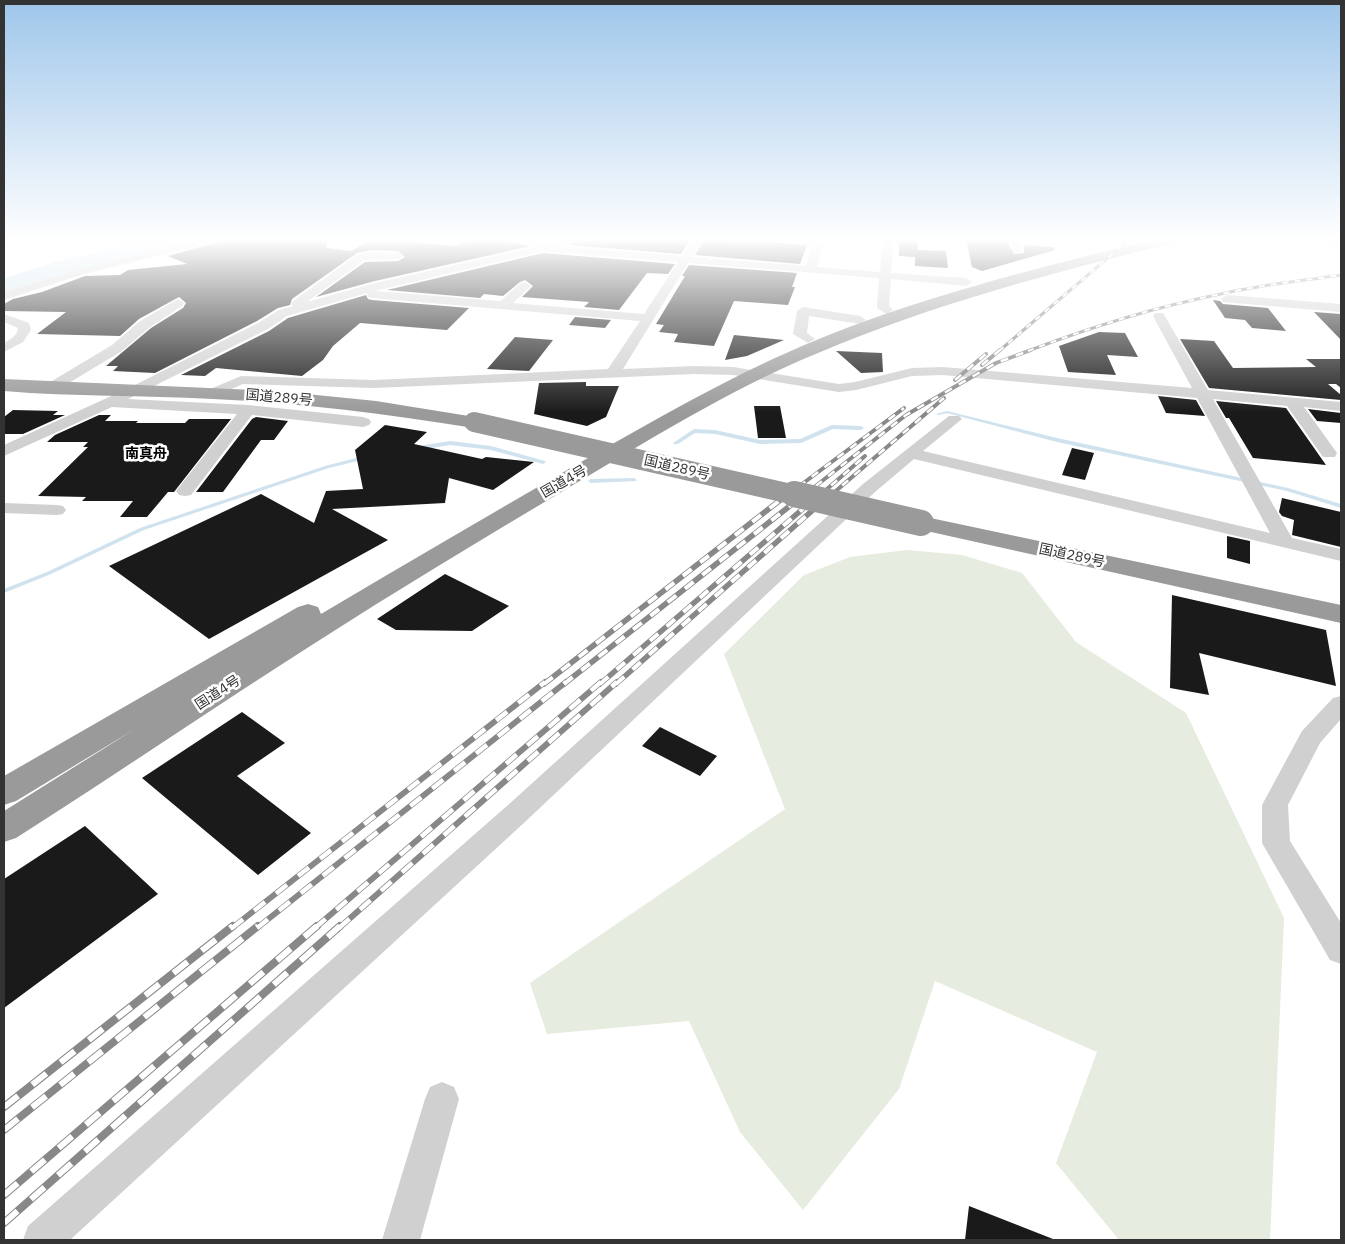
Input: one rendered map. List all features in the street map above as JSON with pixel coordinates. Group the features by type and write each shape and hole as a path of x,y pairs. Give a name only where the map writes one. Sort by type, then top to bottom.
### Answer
{"highway":[{"name":"国道4号","path":"4,792 688,392 733,370 808,339 924,297"},
{"name":"国道4号","path":"4,828 125,753 303,638 463,540 625,446 756,374 808,350 920,307 952,297"},
{"name":"国道289号","path":"4,385 213,393 428,414 474,422 921,523 1341,614"}],"street":[{"path":"4,451 136,390 263,326 305,297"},
{"path":"283,313 337,297"},
{"path":"412,297 504,305 529,303 575,312 648,318"},
{"path":"504,305 513,297"},
{"path":"575,312 587,297"},
{"path":"614,373 661,297"},
{"path":"884,297 883,308 887,310"},
{"path":"1227,299 1341,308"},
{"path":"52,387 117,348 145,324 178,303"},
{"path":"1159,316 1285,542"},
{"path":"4,318 24,326 25,331 23,336 4,348"},
{"path":"213,393 241,380 374,384 694,370 733,370 839,388 856,386 886,376 943,370 1341,406"},
{"path":"1292,402 1330,453"},
{"path":"109,403 248,410 363,422"},
{"path":"184,491 248,410"},
{"path":"42,1240 517,813 869,488 954,419"},
{"path":"910,453 1341,555"},
{"path":"4,508 57,510"},
{"path":"1341,704 1311,737 1275,805 1276,843 1341,950"},
{"path":"401,1240 442,1099"}],"shaded area":[{"path":"907,550 962,555 1022,573 1076,642 1186,713 1284,918 1270,1240 1119,1240 1056,1163 1097,1052 935,981 899,1089 803,1210 740,1132 689,1021 547,1034 530,983 785,809 724,654 804,575 850,557"}],"building":[{"path":"21,297 179,297 139,319 120,336 37,334 66,312 4,311 4,304"},
{"path":"179,297 295,297 290,305 278,308 257,321 155,373 113,371 118,366 106,366 151,328 183,308 186,303"},
{"path":"359,297 367,297 372,300 469,308 447,330 360,323 333,346 323,360 302,376 216,368 205,376 181,375 269,331 288,318"},
{"path":"523,297 629,297 619,310 584,307 589,302"},
{"path":"672,297 791,297 788,305 734,301 714,346 674,342 678,334 659,332 664,325 656,324"},
{"path":"1213,300 1220,301 1223,304 1268,308 1286,331 1252,328 1245,320 1225,318"},
{"path":"1314,312 1341,314 1341,340"},
{"path":"575,317 611,320 605,328 569,325"},
{"path":"1099,332 1125,333 1138,357 1107,355 1116,375 1068,372 1059,346"},
{"path":"734,335 784,340 747,356 725,360"},
{"path":"515,337 553,340 529,371 487,369"},
{"path":"1180,339 1214,341 1233,368 1316,367 1306,359 1341,359 1341,388 1336,384 1328,384 1341,395 1341,400 1209,388"},
{"path":"836,351 882,353 883,372 861,373"},
{"path":"586,382 586,386 619,386 606,417 587,426 534,414 539,383"},
{"path":"1158,396 1196,400 1205,416 1166,413"},
{"path":"1216,401 1286,408 1326,465 1253,458 1229,418 1226,418"},
{"path":"754,406 780,406 786,438 758,438"},
{"path":"1308,409 1341,413 1341,423 1317,421"},
{"path":"13,410 58,411 53,415 65,415 23,434 4,434 4,417"},
{"path":"99,415 111,415 105,421 138,421 136,423 185,423 189,419 231,419 174,492 168,492 147,517 120,517 133,501 82,501 86,497 38,496 88,447 83,447 88,442 47,442 55,435"},
{"path":"256,417 288,421 274,440 261,440 223,492 196,492 252,419"},
{"path":"385,425 427,432 414,444 482,459 486,457 534,462 493,490 449,478 445,503 332,509 388,540 209,639 109,566 261,494 314,523 326,491 363,489 355,450"},
{"path":"1072,448 1094,453 1085,480 1062,475"},
{"path":"1282,498 1341,512 1341,547 1292,535 1294,520 1282,516 1279,512"},
{"path":"1227,536 1250,541 1250,564 1227,558"},
{"path":"445,574 509,606 472,631 396,630 377,619"},
{"path":"1172,595 1326,630 1336,686 1199,653 1209,695 1170,688"},
{"path":"242,712 285,743 237,776 311,833 258,875 142,778"},
{"path":"660,727 717,756 700,776 642,746"},
{"path":"85,826 158,894 4,1008 4,879"},
{"path":"969,1206 1053,1239 965,1240"}],"waterway":[{"path":"938,414 947,412 1057,440 1288,490 1341,506"},
{"path":"676,443 694,431 715,432 760,442 801,441 832,427 861,428"},
{"path":"419,448 450,443 491,448 543,462"},
{"path":"4,591 49,573 142,529 327,467 364,458"},
{"path":"591,481 634,480"}],"railway":[{"path":"999,351 1062,297"},
{"path":"1028,351 1148,311 1206,297"},
{"path":"982,365 1000,350"},
{"path":"803,496 906,415 996,363 1031,350"},
{"path":"955,380 986,354"},
{"path":"830,496 944,398"},
{"path":"786,496 904,408"},
{"path":"819,496 865,456"},
{"path":"544,684 788,494"},
{"path":"564,684 805,494"},
{"path":"600,684 820,494"},
{"path":"616,684 831,494"},
{"path":"232,928 545,682"},
{"path":"257,928 566,682"},
{"path":"315,928 601,682"},
{"path":"339,928 617,682"},
{"path":"4,1107 233,926"},
{"path":"4,1130 258,926"},
{"path":"4,1195 317,926"},
{"path":"4,1223 340,926"}],"district":[{"name":"南真舟","path":"146,454"}]}
